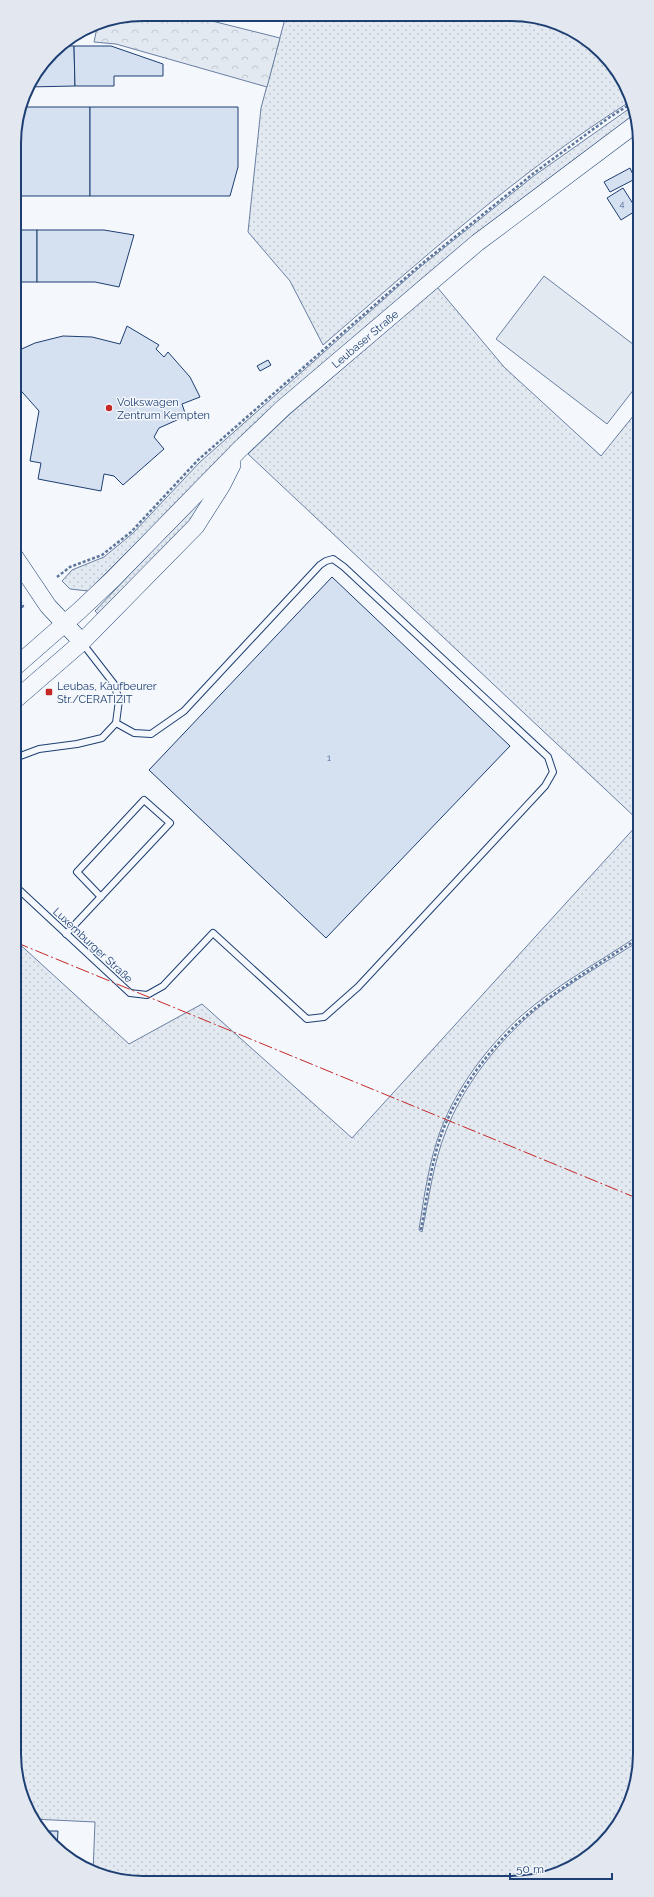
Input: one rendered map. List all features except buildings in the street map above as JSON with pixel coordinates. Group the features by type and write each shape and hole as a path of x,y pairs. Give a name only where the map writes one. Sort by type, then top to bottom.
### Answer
{"main road":[{"name":"Leubaser Straße","path":"21,662 113,579 240,449 283,408 477,243 632,127"},
{"path":"21,695 82,642 196,526 222,485 240,449"},
{"path":"21,566 38,593 82,642"}],"lane":[{"name":"Luxemburger Straße","path":"21,892 130,993 147,995 163,986 213,933 307,1019 324,1017 358,987 545,786 553,772 548,757 344,567 333,559 320,565 184,711 151,734 134,733 116,723"},
{"path":"21,756 39,749 77,744 102,738 116,723 119,700 114,684 82,642"},
{"path":"66,934 101,897 170,823 144,800 77,872 101,897"}],"path":[{"path":"421,1230 433,1165 443,1130 459,1097 479,1067 508,1033 538,1005 633,942"}],"green space":[{"path":"135,21 212,21 280,38 267,87 116,44 94,42 96,30 120,23"},
{"path":"284,21 519,21 534,23 557,30 572,37 585,46 608,69 617,82 627,104 550,156 511,186 434,249 323,345 290,281 248,232 261,108"},
{"path":"628,109 631,119 575,159 472,238 231,448 88,591 70,589 62,581 72,570 104,557 133,533 200,462 419,268 535,175"},
{"path":"544,276 633,344 633,390 607,424 496,339"},
{"path":"437,287 504,367 601,456 633,416 633,815 248,454 290,414"},
{"path":"210,490 194,523 101,617 95,611"},
{"path":"633,829 633,939 548,994 521,1016 485,1054 456,1098 441,1129 427,1179 419,1230 422,1232 435,1168 446,1131 460,1100 479,1071 512,1032 537,1009 580,978 633,945 633,1762 631,1777 624,1800 617,1815 608,1828 585,1851 572,1860 557,1867 534,1874 519,1876 135,1876 104,1870 93,1865 95,1822 41,1819 27,1793 21,1762 21,945 129,1044 202,1004 352,1138"}],"power":[{"path":"21,944 633,1197"}],"place":[{"name":"Volkswagen Zentrum Kempten","path":"109,408"},
{"name":"Leubas, Kaufbeurer Str./CERATIZIT","path":"49,692"}]}
